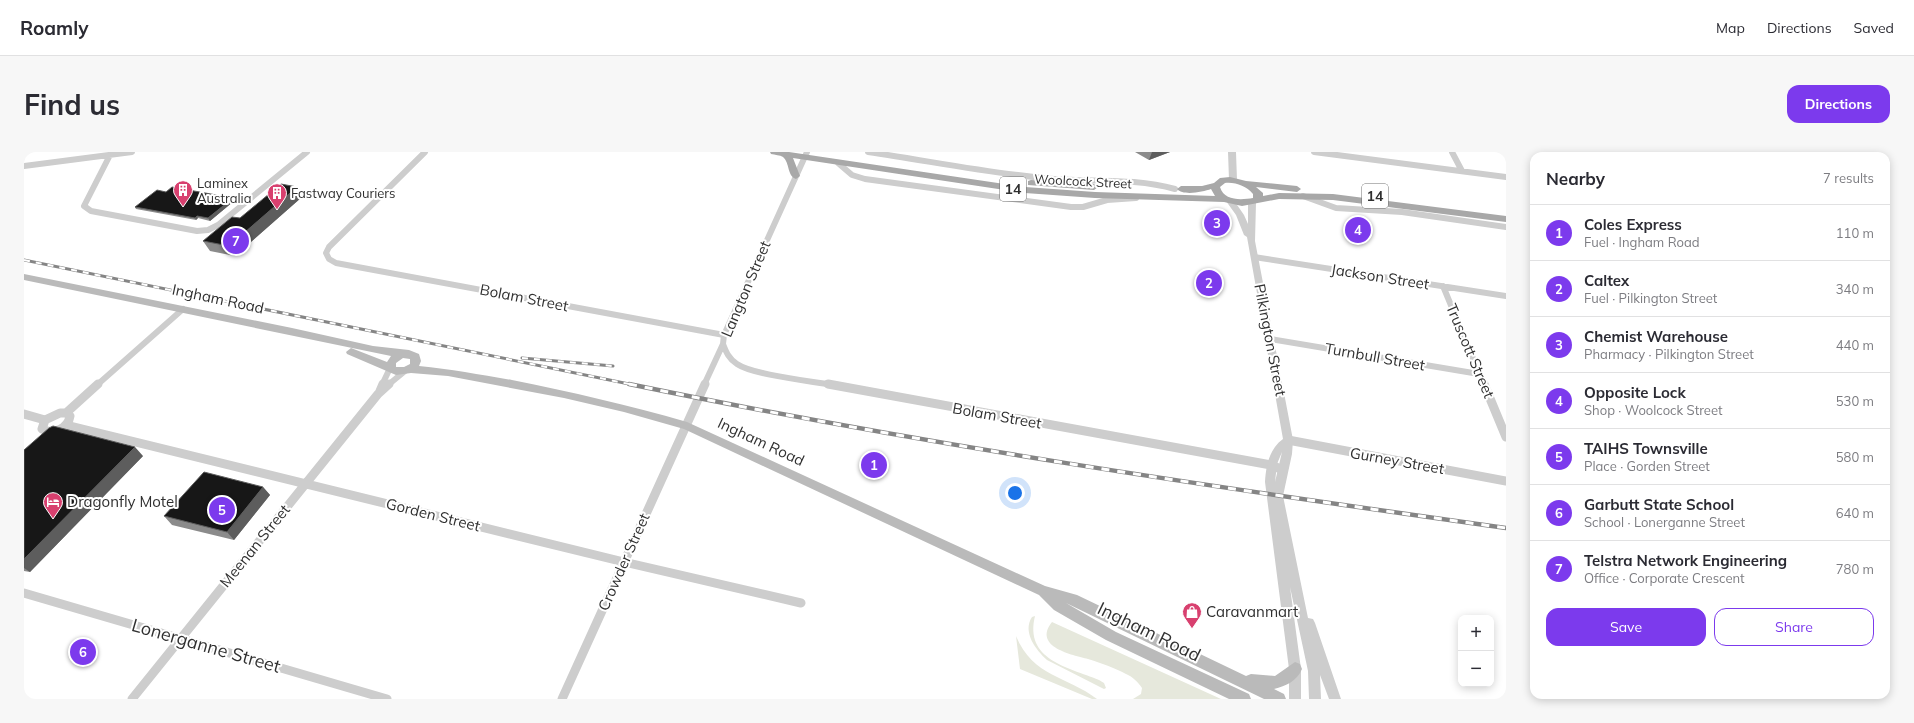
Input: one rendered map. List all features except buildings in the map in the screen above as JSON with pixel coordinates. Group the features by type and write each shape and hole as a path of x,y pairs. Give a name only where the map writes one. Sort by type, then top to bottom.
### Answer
{"main road":[{"name":"Woolcock Street","path":"774,152 805,155 838,163 1060,194 1145,197 1184,196 1227,200"},
{"name":"Woolcock Street","path":"816,152 1006,181 1090,187 1175,189 1202,189 1216,184"},
{"path":"785,154 789,158 796,176"},
{"name":"14","path":"1216,184 1222,181 1233,180 1244,183 1381,196 1506,213"},
{"name":"14","path":"1244,183 1258,193 1255,201"},
{"path":"1216,184 1215,190 1227,200"},
{"name":"14","path":"1227,200 1242,204 1279,196 1303,196 1371,201 1506,219"},
{"name":"Ingham Road","path":"24,277 180,311 367,349 404,354"},
{"name":"Ingham Road","path":"24,282 180,311 356,353 390,367"},
{"path":"404,354 413,355 416,360 413,367 396,372 390,367 392,360 404,354"},
{"name":"Ingham Road","path":"416,360 448,372"},
{"name":"Ingham Road","path":"407,370 448,372 617,406 687,426 1043,592 1072,599 1279,699"},
{"name":"Ingham Road","path":"1043,592 1059,606 1111,636 1244,699"},
{"path":"1236,679 1272,684 1285,679 1295,669"}],"street":[{"path":"24,166 132,152"},
{"path":"110,155 84,206 91,211 197,231 208,230 218,225 307,152"},
{"name":"Bolam Street","path":"425,152 329,247 327,256 336,263 724,335"},
{"path":"868,152 1053,178 1100,182 1146,181 1175,189"},
{"path":"1232,152 1233,180"},
{"path":"1314,152 1346,154 1506,177"},
{"path":"1452,152 1462,171"},
{"name":"Langton Street","path":"687,426 723,344 724,335 805,155"},
{"path":"838,163 852,175 865,179 1031,203 1077,208 1107,200 1145,197"},
{"path":"1303,196 1324,205 1336,208 1402,212 1506,227"},
{"name":"Pilkington Street","path":"1227,200 1240,215 1251,241 1288,440 1289,452 1283,470 1278,496 1314,672 1315,699"},
{"name":"Pilkington Street","path":"1251,241 1255,201"},
{"name":"Jackson Street","path":"1254,257 1506,296"},
{"name":"Truscott Street","path":"1443,286 1506,437"},
{"path":"66,413 70,416 70,420 66,425 43,434 42,425 45,420 52,415 66,413 180,311"},
{"name":"Turnbull Street","path":"1270,339 1480,374"},
{"name":"Bolam Street","path":"723,344 725,353 735,364 749,370 1271,465 1283,470"},
{"name":"Meenan Street","path":"378,394 390,367"},
{"name":"Meenan Street","path":"132,699 378,394 407,370"},
{"path":"24,414 45,420"},
{"name":"Gorden Street","path":"66,425 624,562 801,603"},
{"name":"Crowder Street","path":"562,699 687,426"},
{"path":"1288,440 1280,446 1271,465 1271,495 1295,669 1295,699"},
{"name":"Gurney Street","path":"1288,440 1506,481"},
{"path":"1294,579 1335,699"},
{"name":"Lonerganne Street","path":"24,593 387,699"}],"shaded area":[{"path":"1035,616 1033,631 1036,643 1042,652 1051,660 1062,666 1099,680 1104,683 1106,688 1104,689 1100,687 1047,660 1043,656 1029,635 1029,623 1032,617"},
{"path":"1052,622 1221,699 1133,699 1141,694 1142,688 1131,677 1103,664 1065,652 1051,644 1047,638 1047,631"},
{"path":"1016,636 1023,650 1041,668 1086,691 1097,699 1092,699 1020,669"}],"railway":[{"path":"24,260 634,385"},
{"path":"522,358 613,366"},
{"path":"629,384 847,426 1066,463 1286,497 1506,528"}],"place":[{"name":"Laminex Australia","path":"183,207"},
{"name":"Fastway Couriers","path":"277,210"},
{"name":"Chemist Warehouse","path":"1217,223"},
{"name":"Opposite Lock","path":"1358,230"},
{"name":"Telstra Network Engineering","path":"236,241"},
{"name":"Caltex","path":"1209,283"},
{"name":"Coles Express","path":"874,465"},
{"name":"TAIHS Townsville","path":"222,510"},
{"name":"Dragonfly Motel","path":"53,519"},
{"name":"Caravanmart","path":"1192,629"},
{"name":"Garbutt State School","path":"83,652"}]}
